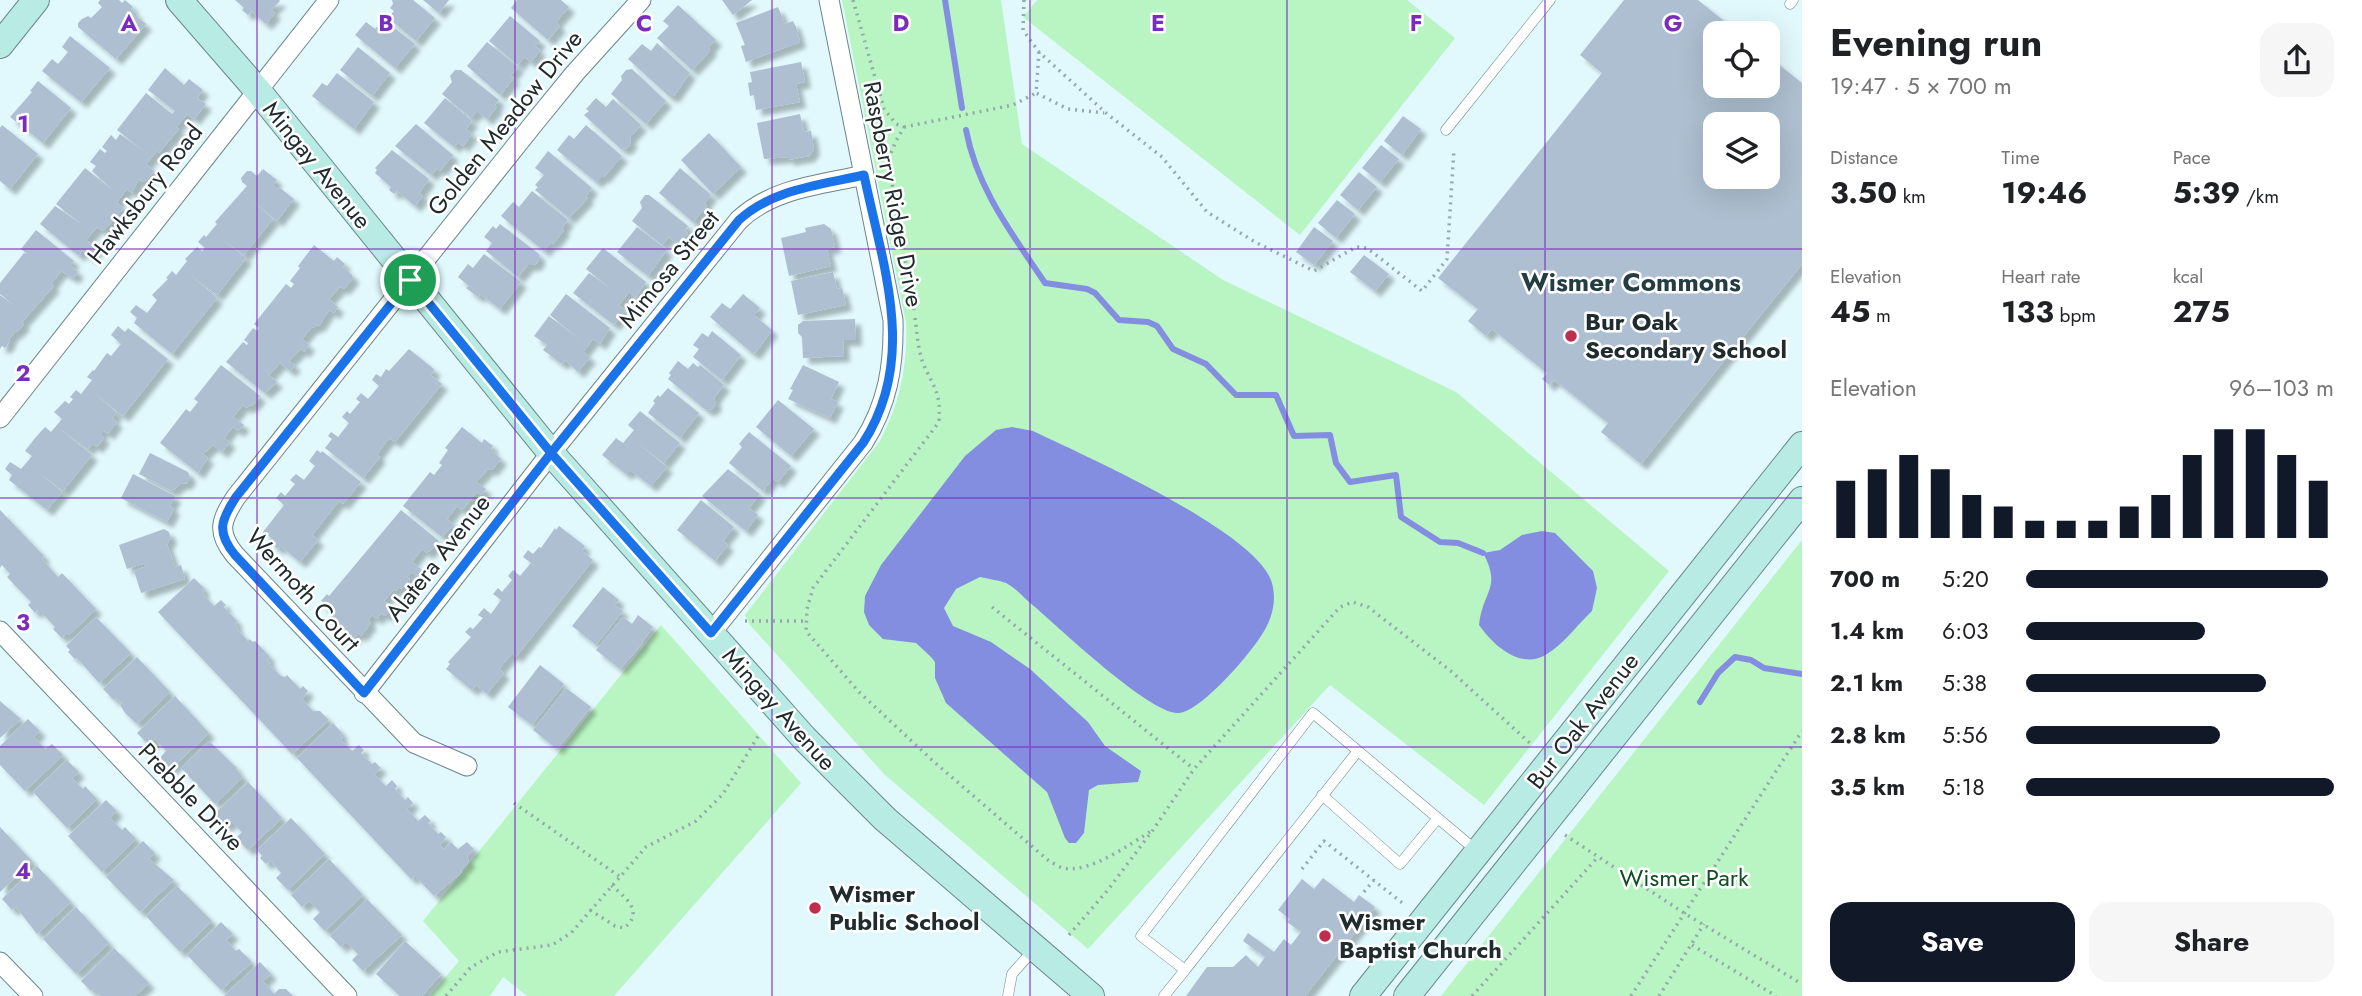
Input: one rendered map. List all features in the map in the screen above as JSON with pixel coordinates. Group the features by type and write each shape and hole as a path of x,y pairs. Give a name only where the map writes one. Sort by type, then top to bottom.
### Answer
{"street":[{"path":"0,45 36,0"},
{"name":"Mingay Avenue","path":"179,0 258,91 551,453 804,738 858,794 1091,996"},
{"name":"Hawksbury Road","path":"0,418 329,0"},
{"name":"Golden Meadow Drive","path":"410,280 575,73 640,0"},
{"name":"Raspberry Ridge Drive","path":"711,633 863,443 872,430 888,389 892,365 893,320 829,0"},
{"name":"Mimosa Street","path":"551,453 739,220 754,206 779,195 864,175"},
{"name":"Wermoth Court","path":"410,280 236,497 222,524 222,534 235,555 414,743 467,766"},
{"name":"Bur Oak Avenue","path":"1363,996 1802,445"},
{"name":"Alatera Avenue","path":"364,693 551,453"},
{"name":"Bur Oak Avenue","path":"1407,996 1802,500"},
{"name":"Prebble Drive","path":"0,631 347,996"},
{"path":"0,962 33,996"}],"lane":[{"path":"1446,130 1550,0"},
{"path":"1185,970 1142,936 1313,713 1478,852"},
{"path":"1164,996 1357,752"},
{"path":"1322,795 1400,864 1438,818"},
{"path":"1008,996 1012,974 1035,947"}],"path":[{"path":"853,0 884,109 896,124 904,127 1013,105 1036,93"},
{"path":"1024,0 1023,30 1039,52 1106,113 1162,157 1207,212 1255,242 1314,271 1356,247 1367,248 1422,291 1447,259 1454,149"},
{"path":"1036,93 1039,52"},
{"path":"1036,93 1068,108 1106,113"},
{"path":"904,127 888,160 922,361 934,380 941,401 939,422 813,588 807,609 806,631 859,692 933,761 1049,861 1064,868 1086,867 1153,830"},
{"path":"992,607 1194,769"},
{"path":"742,621 806,621"},
{"path":"1631,996 1802,731"},
{"path":"446,996 471,967 498,952 552,945 571,933 646,847 696,821 723,794 761,733"},
{"path":"514,803 619,876"},
{"path":"1565,835 1684,913 1802,984"},
{"path":"1302,869 1324,841 1407,906"},
{"path":"1472,996 1598,856"},
{"path":"1364,892 1374,880"},
{"path":"590,910 615,926 624,928 630,923 634,914 633,906 611,885"},
{"path":"1659,996 1704,924"},
{"path":"1692,945 1776,996"}],"green space":[{"path":"842,0 1001,0 1022,144 1223,280 1456,392 1669,571 1484,805 1330,685 1088,949 884,774 750,625 745,615 880,441 898,398 904,369 906,323"},
{"path":"1037,0 1407,0 1455,38 1300,235 1023,17"},
{"name":"Wismer Park","path":"1802,540 1802,996 1441,996"},
{"path":"661,625 801,783 614,996 527,996 503,977 490,996 430,996 459,961 423,921"}],"water":[{"path":"1012,427 1033,431 1127,476 1203,519 1236,541 1260,563 1272,583 1274,593 1270,620 1250,651 1207,697 1179,713 1148,701 1128,686 1006,583 980,577 956,589 944,608 953,626 991,642 1030,669 1088,722 1105,746 1141,771 1138,782 1098,785 1089,790 1084,833 1076,843 1069,843 1065,838 1047,792 946,703 935,678 935,662 931,657 916,643 883,639 869,625 864,612 865,596 881,565 965,456 996,430"},
{"path":"1542,531 1555,533 1593,571 1597,588 1592,611 1558,646 1537,658 1518,658 1500,647 1479,625 1491,582 1491,574 1483,553 1500,550 1522,535"}],"building":[{"path":"100,0 119,0 122,3 125,0 133,7 131,9 136,16 146,24 116,59 78,27 82,19 88,16 91,18 102,7 98,3"},
{"path":"235,0 280,1 271,10 275,13 266,24 251,11 248,15"},
{"path":"392,0 413,0 435,18 416,41 388,18 394,11 390,8"},
{"path":"423,0 449,0 439,13"},
{"path":"517,0 561,0 569,7 556,22 560,26 548,40 511,8"},
{"path":"722,0 752,0 733,15"},
{"path":"1624,0 1698,0 1724,21 1703,21 1703,98 1780,98 1780,66 1802,83 1802,264 1641,464 1601,432 1608,423 1554,380 1549,385 1542,379 1547,373 1492,329 1486,336 1468,321 1478,309 1438,278 1602,73 1580,55"},
{"path":"678,5 716,40 710,46 710,51 692,70 657,38 669,26 663,21"},
{"path":"778,7 785,24 793,21 800,42 746,62 741,46 745,45 736,23"},
{"path":"510,16 540,41 535,46 540,50 531,62 524,57 518,65 489,41"},
{"path":"383,19 415,44 395,68 355,35 366,22 375,29"},
{"path":"70,36 110,68 81,102 42,71 52,59 58,64 68,52 62,47"},
{"path":"487,42 518,67 511,75 514,78 500,95 467,66"},
{"path":"657,43 690,73 674,96 669,96 628,59 642,44 651,51"},
{"path":"358,47 390,73 372,96 340,70"},
{"path":"801,62 805,82 796,84 800,102 756,110 754,95 750,96 750,72"},
{"path":"165,68 184,85 189,79 203,90 197,98 206,104 194,119 187,114 176,127 179,129 146,164 154,171 143,182 139,179 132,193 127,189 117,202 123,208 112,222 103,231 97,227 86,240 97,249 90,257 82,250 79,256 40,224 55,206 84,226 56,204 85,168 115,192 92,171 96,166 90,162 100,149 105,153 107,151 102,147 111,135 116,140 120,134 145,152 117,130 146,93 172,114 175,111 148,90"},
{"path":"632,69 666,101 646,124 611,94 626,70"},
{"path":"455,70 461,70 499,100 487,119 477,111 471,118 442,94 452,82 450,76"},
{"path":"337,73 374,102 354,129 312,96 322,83 327,86"},
{"path":"38,81 71,108 43,143 10,117"},
{"path":"445,98 472,121 466,129 472,134 463,146 458,142 454,147 424,123"},
{"path":"596,98 606,107 613,99 641,125 630,137 631,143 627,148 621,149 584,115"},
{"path":"800,114 804,132 811,131 814,149 809,156 788,160 788,157 764,159 757,123"},
{"path":"1403,116 1421,129 1402,155 1384,141"},
{"path":"416,124 453,155 440,171 437,168 431,175 395,146"},
{"path":"2,125 38,154 10,189 0,181"},
{"path":"586,125 622,156 604,177 596,182 557,150 569,135 574,139"},
{"path":"709,133 741,167 713,194 681,160"},
{"path":"1381,145 1399,159 1380,182 1362,168"},
{"path":"392,150 429,179 419,193 423,196 415,206 397,191 394,194 389,190 391,187 375,173 375,168"},
{"path":"548,151 592,188 586,196 588,198 569,218 535,190 538,187 535,185 544,175 535,168"},
{"path":"680,168 711,195 704,204 707,206 693,222 659,193"},
{"path":"263,169 277,180 273,185 277,189 279,187 294,199 277,221 249,198 273,219 244,255 219,237 246,258 217,295 190,275 217,298 172,354 134,323 137,318 130,312 136,305 147,313 157,300 152,295 172,271 176,275 187,261 185,259 197,247 202,251 205,248 198,242 204,235 206,237 217,224 215,222 247,186 241,178 247,171 257,176"},
{"path":"1359,172 1377,187 1358,210 1340,195"},
{"path":"532,191 568,220 562,228 564,230 544,251 501,216 513,202 519,207"},
{"path":"645,195 649,195 688,226 685,231 688,233 679,245 669,237 662,245 632,221 642,208 640,202"},
{"path":"1337,200 1355,214 1336,238 1318,223"},
{"path":"500,224 539,254 535,265 528,265 518,277 486,251 492,243 484,237 493,226 496,229"},
{"path":"824,224 831,229 835,247 827,249 831,266 789,276 781,238"},
{"path":"637,227 667,250 648,276 617,252"},
{"path":"1314,227 1333,241 1314,265 1296,252"},
{"path":"36,230 74,261 70,265 78,272 73,278 61,271 51,284 54,286 22,322 24,324 9,339 5,348 2,346 0,349 0,295 19,309 0,294 0,283 24,253 27,254 21,249"},
{"path":"314,245 334,261 337,257 345,264 343,267 353,278 344,289 340,287 329,299 338,307 334,313 329,310 319,326 312,327 302,339 309,345 304,352 301,349 289,361 295,365 290,371 280,363 269,375 277,382 265,393 226,362 243,342 247,345 244,340 253,328 257,331 259,328 254,324 286,284 291,288 294,284 290,281 300,268 298,266"},
{"path":"603,248 646,282 635,298 629,292 619,305 625,310 614,325 573,293 589,273 614,291 586,269"},
{"path":"484,254 521,282 500,309 480,294 478,297 466,288 469,286 458,277 468,264 473,268"},
{"path":"1364,255 1389,274 1375,291 1350,272"},
{"path":"833,272 837,289 842,288 846,305 798,315 791,281"},
{"path":"566,294 610,328 600,344 593,339 583,352 590,357 578,372 565,360 562,364 543,350 547,345 534,336 549,316 583,342 550,315"},
{"path":"743,294 760,308 754,315 772,330 756,352 752,353 710,317 722,303 730,309"},
{"path":"855,319 856,340 843,340 844,356 803,358 802,337 798,333 798,325 803,321"},
{"path":"118,326 125,332 128,328 168,359 123,416 93,392 117,413 112,418 117,422 108,434 103,430 100,434 104,438 97,447 92,444 88,449 60,429 92,455 63,491 36,470 62,492 47,510 9,480 12,475 5,469 10,462 21,469 32,456 25,451 35,438 45,427 51,432 62,419 54,412 65,401 69,404 73,399 70,397 76,390 81,394 92,380 87,377 107,353 111,356 121,344 111,335"},
{"path":"712,331 741,355 722,380 693,357 699,349 693,345 702,333 708,337"},
{"path":"409,349 435,370 431,375 442,384 395,442 389,438 377,454 380,457 363,478 325,448 332,439 328,436 331,432 338,437 349,423 342,417 347,411 350,414 360,402 356,399 361,393 368,399 379,386 372,380 376,374 381,377 386,369 389,371"},
{"path":"678,361 688,369 693,363 698,367 700,365 724,385 714,398 716,404 712,409 706,410 668,379"},
{"path":"221,365 260,396 252,406 247,408 243,405 233,417 244,425 238,431 233,427 224,438 230,442 222,452 213,445 203,454 208,458 198,473 160,443 186,409 190,412 198,402 194,399"},
{"path":"803,365 839,382 831,399 838,402 830,418 788,399 793,390 790,389"},
{"path":"668,388 699,413 680,438 648,413 655,403 653,401"},
{"path":"778,400 814,429 791,456 756,427"},
{"path":"640,411 680,443 664,463 635,441 667,467 651,486 630,470 626,474 602,455 616,438 623,443 634,430 628,425"},
{"path":"462,427 482,443 484,439 493,446 491,449 501,459 476,482 486,489 481,495 477,492 461,510 457,506 447,519 454,525 442,537 403,506 430,472 434,475 442,465 439,463 448,450 445,448"},
{"path":"749,432 791,466 778,482 773,478 763,491 729,463 742,447 739,444"},
{"path":"317,450 321,453 322,451 361,482 343,504 339,501 312,535 318,540 300,562 280,546 278,549 269,542 271,538 263,532 284,505 276,498 281,492 285,496 295,484 290,480 296,474 304,480 315,466 309,461"},
{"path":"150,453 188,472 190,477 187,483 180,484 172,491 139,474"},
{"path":"728,469 760,494 749,508 758,515 746,531 702,496"},
{"path":"133,474 175,496 170,506 174,509 167,522 121,498"},
{"path":"701,500 734,527 723,541 728,545 715,561 677,530"},
{"path":"0,510 44,556 42,559 58,577 62,573 96,609 69,635 67,633 62,638 41,612 37,610 35,613 28,605 31,602 7,577 10,574 2,565 0,568"},
{"path":"401,510 439,541 426,553 422,549 412,562 422,570 417,576 411,572 407,577 410,579 401,589 394,589 384,601 392,607 385,616 381,613 377,619 372,615 368,620 371,623 361,636 358,633 353,639 328,619 332,613 321,605 321,601 327,594 329,596"},
{"path":"559,526 585,546 582,551 593,560 516,657 512,653 499,669 504,673 487,694 476,685 472,690 446,669 450,664 448,662 471,637 465,632 470,627 473,629 483,618 478,615 484,608 491,614 501,600 493,594 498,588 502,592 512,580 508,576 513,570 520,576 531,563 523,557 528,550 533,554 541,548"},
{"path":"164,529 169,532 171,538 167,544 175,567 181,565 185,579 141,593 134,571 146,566 145,563 127,569 119,545"},
{"path":"194,578 204,588 203,594 214,606 221,600 226,605 224,607 237,621 237,629 248,641 255,641 270,657 267,659 271,663 269,664 281,676 287,675 300,689 303,686 308,691 302,699 313,711 320,711 329,720 292,754 158,612"},
{"path":"603,587 619,600 615,605 623,611 596,645 572,626"},
{"path":"638,615 653,627 620,669 596,650 623,617 632,624"},
{"path":"96,617 131,653 99,683 77,658 68,652 70,650 66,646"},
{"path":"137,657 170,692 137,724 125,713 120,705 122,703 116,698 114,700 103,689"},
{"path":"540,665 564,684 532,725 508,707"},
{"path":"566,688 591,707 557,749 533,730"},
{"path":"175,696 209,733 171,769 160,758 166,751 155,739 149,745 137,733"},
{"path":"0,701 21,719 0,738"},
{"path":"28,719 40,731 34,737 45,749 52,744 63,755 25,791 0,765 0,746"},
{"path":"333,723 342,733 341,740 352,751 359,745 364,750 361,753 372,764 375,762 381,768 374,774 386,786 392,780 397,786 395,789 405,800 408,797 413,803 407,809 418,821 425,815 438,834 441,832 446,837 440,845 444,849 451,842 458,849 467,842 474,849 467,856 469,862 460,871 462,872 434,896 415,876 411,879 297,758"},
{"path":"209,741 243,777 215,804 181,768"},
{"path":"67,760 79,772 72,778 83,789 85,786 97,799 67,828 33,792"},
{"path":"248,782 282,818 248,850 236,838 242,832 231,821 226,827 214,814"},
{"path":"106,800 117,811 110,818 122,830 125,827 136,839 102,872 68,836"},
{"path":"291,818 325,854 288,890 276,878 281,873 270,860 266,864 257,850"},
{"path":"0,827 32,861 0,892"},
{"path":"143,841 155,853 149,859 174,880 140,912 106,877"},
{"path":"329,859 363,895 325,931 313,919 320,912 309,901 302,907 291,895"},
{"path":"37,866 71,902 37,934 16,907 12,910 2,899"},
{"name":"Wismer Baptist Church","path":"1323,878 1354,902 1359,895 1375,907 1305,996 1186,996 1207,967 1233,967 1246,955 1258,967 1265,957 1243,941 1248,933 1274,952 1284,939 1291,945 1301,932 1287,922 1290,919 1278,910 1302,879 1314,889"},
{"path":"177,886 212,921 180,952 146,916"},
{"path":"367,899 402,935 363,971 352,960 358,954 346,942 341,947 330,936"},
{"path":"76,907 109,943 76,974 43,939"},
{"path":"221,922 233,934 226,940 252,962 221,990 187,955"},
{"path":"405,941 441,974 422,996 400,996 376,974"},
{"path":"114,948 149,983 135,996 101,996 81,981"},
{"path":"260,962 271,974 263,981 274,994 279,989 286,989 293,996 224,996"}],"waterway":[{"path":"945,0 962,108"},
{"path":"966,130 971,152 987,192 1045,283 1087,289 1095,293 1119,320 1148,322 1157,326 1173,349 1206,364 1236,395 1276,395 1294,436 1330,435 1336,463 1350,482 1396,475 1401,517 1440,542 1458,543 1483,553"},
{"path":"1700,702 1718,673 1735,657 1751,660 1764,668 1802,674"}],"place":[{"name":"Bur Oak Secondary School","path":"1571,336"},
{"name":"Wismer Public School","path":"815,908"},
{"name":"Wismer Baptist Church","path":"1325,936"}],"district":[{"name":"Wismer Commons","path":"1631,282"}],"route":[{"path":"410,280 236,497 222,524 222,534 235,555 364,693 551,453 711,633 863,443 872,430 888,389 894,344 893,320 864,175 786,193 754,206 739,220 551,453 410,280"}]}
